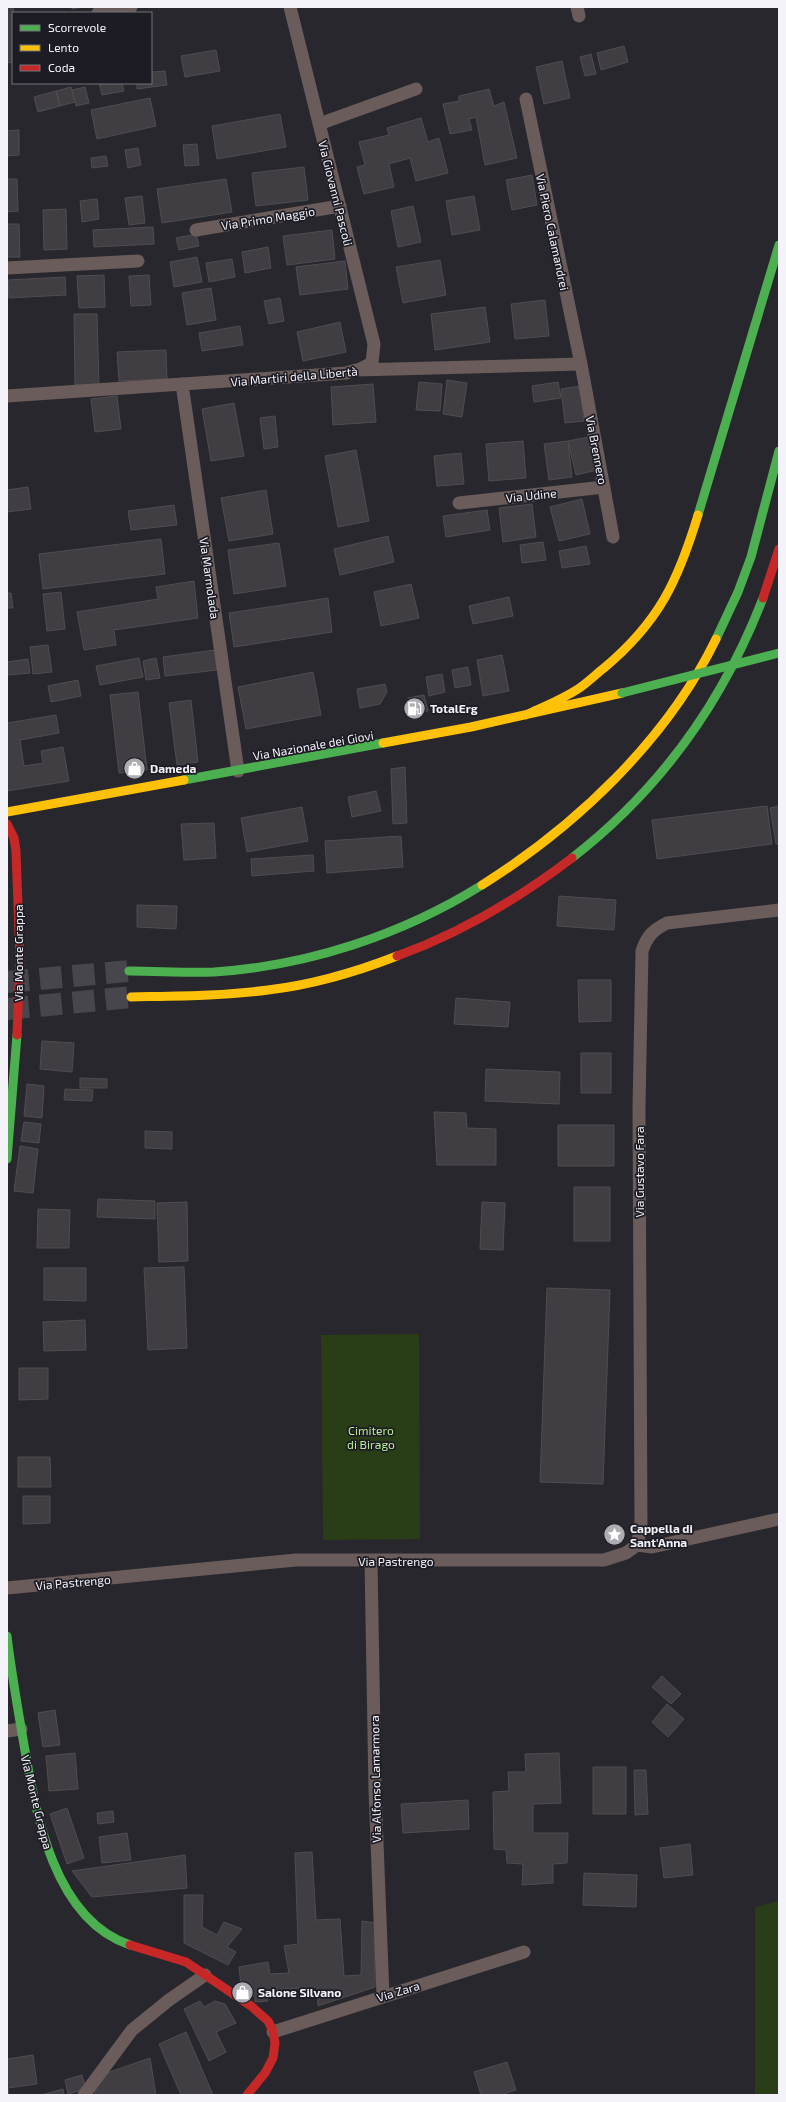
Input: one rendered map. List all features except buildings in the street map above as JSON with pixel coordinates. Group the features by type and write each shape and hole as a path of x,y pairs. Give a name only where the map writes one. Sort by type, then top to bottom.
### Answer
{"main road":[{"path":"526,715 576,691 612,662 635,642 655,617 671,589 684,560 779,246"},
{"path":"129,971 224,971 325,954 390,932 448,905 505,872 565,828 611,783 653,736 686,691 721,630 756,546 779,451"},
{"path":"131,997 237,995 289,987 333,976 398,956 456,933 510,902 602,834 641,797 669,764 694,730 740,652 759,607 779,548"},
{"name":"Via Nazionale dei Giovi","path":"7,812 471,728 622,693 779,653"},
{"name":"Via Monte Grappa","path":"7,824 14,838 17,866 20,960 16,1048 7,1159"},
{"path":"7,852 17,866"},
{"name":"Via Monte Grappa","path":"7,1636 21,1729 34,1797 47,1846 64,1884 92,1922 110,1936 127,1944 183,1961 232,1995 259,2011 267,2019 273,2032"},
{"path":"248,2095 265,2075 273,2060 275,2046 273,2032"}],"street":[{"path":"104,12 131,7"},
{"name":"Via Giovanni Pascoli","path":"290,7 374,344 372,363 356,370"},
{"path":"319,124 416,89"},
{"name":"Via Piero Calamandrei","path":"526,100 581,364"},
{"name":"Via Primo Maggio","path":"196,230 340,206"},
{"path":"7,268 138,261"},
{"name":"Via Martiri della Libertà","path":"7,396 346,373 356,370 581,364"},
{"name":"Via Brennero","path":"581,364 613,536"},
{"name":"Via Marmolada","path":"182,384 238,771"},
{"name":"Via Udine","path":"459,503 604,487"},
{"name":"Via Gustavo Fara","path":"637,1545 641,1527 639,1108 642,951 646,940 653,930 667,923 779,910"},
{"path":"637,1545 652,1547 779,1519"},
{"name":"Via Pastrengo","path":"7,1588 296,1560 604,1560 626,1553 637,1545"},
{"name":"Via Alfonso Lamarmora","path":"371,1561 375,1790 383,1996"},
{"path":"7,1731 21,1729"},
{"name":"Via Zara","path":"273,2032 524,1952"},
{"path":"84,2095 132,2030 169,2000 205,1975"}],"green space":[{"name":"Cimitero di Birago","path":"419,1334 420,1539 323,1540 321,1335"},
{"path":"779,1901 779,2095 755,2095 755,1907"}],"tunnel":[{"path":"7,982 129,971"},
{"path":"7,1009 131,997"}],"traffic: fast":[{"path":"698,515 779,245"},
{"path":"716,639 738,592 751,557 779,451"},
{"path":"572,858 634,803 661,773 686,741 729,673 763,598"},
{"path":"622,693 779,653"},
{"path":"184,780 383,743"},
{"path":"129,971 214,972 249,969 319,955 387,933 451,903 482,885"},
{"path":"7,1159 17,1035"},
{"path":"7,1636 16,1700 34,1797 52,1858 65,1887 82,1912 104,1932 130,1945"}],"traffic: slow":[{"path":"526,715 559,700 581,687 623,651 639,634 653,617 674,580 683,560 698,515"},
{"path":"482,885 517,862 551,836 616,778 645,746 672,712 696,676 716,639"},
{"path":"383,743 471,727 622,693"},
{"path":"7,812 184,780"},
{"path":"131,997 217,995 284,988 333,977 397,956"}],"traffic: jam":[{"path":"763,598 779,549"},
{"path":"7,824 14,838 16,851 20,960 17,1035"},
{"path":"397,956 444,937 488,914 510,901 572,858"},
{"path":"130,1945 186,1962 251,2006 268,2021 273,2031 275,2043 273,2058 265,2073 247,2095"}],"place":[{"name":"TotalErg","path":"415,708"},
{"name":"Dameda","path":"135,768"},
{"name":"Cappella di Sant'Anna","path":"615,1535"},
{"name":"Salone Silvano","path":"243,1992"}]}
